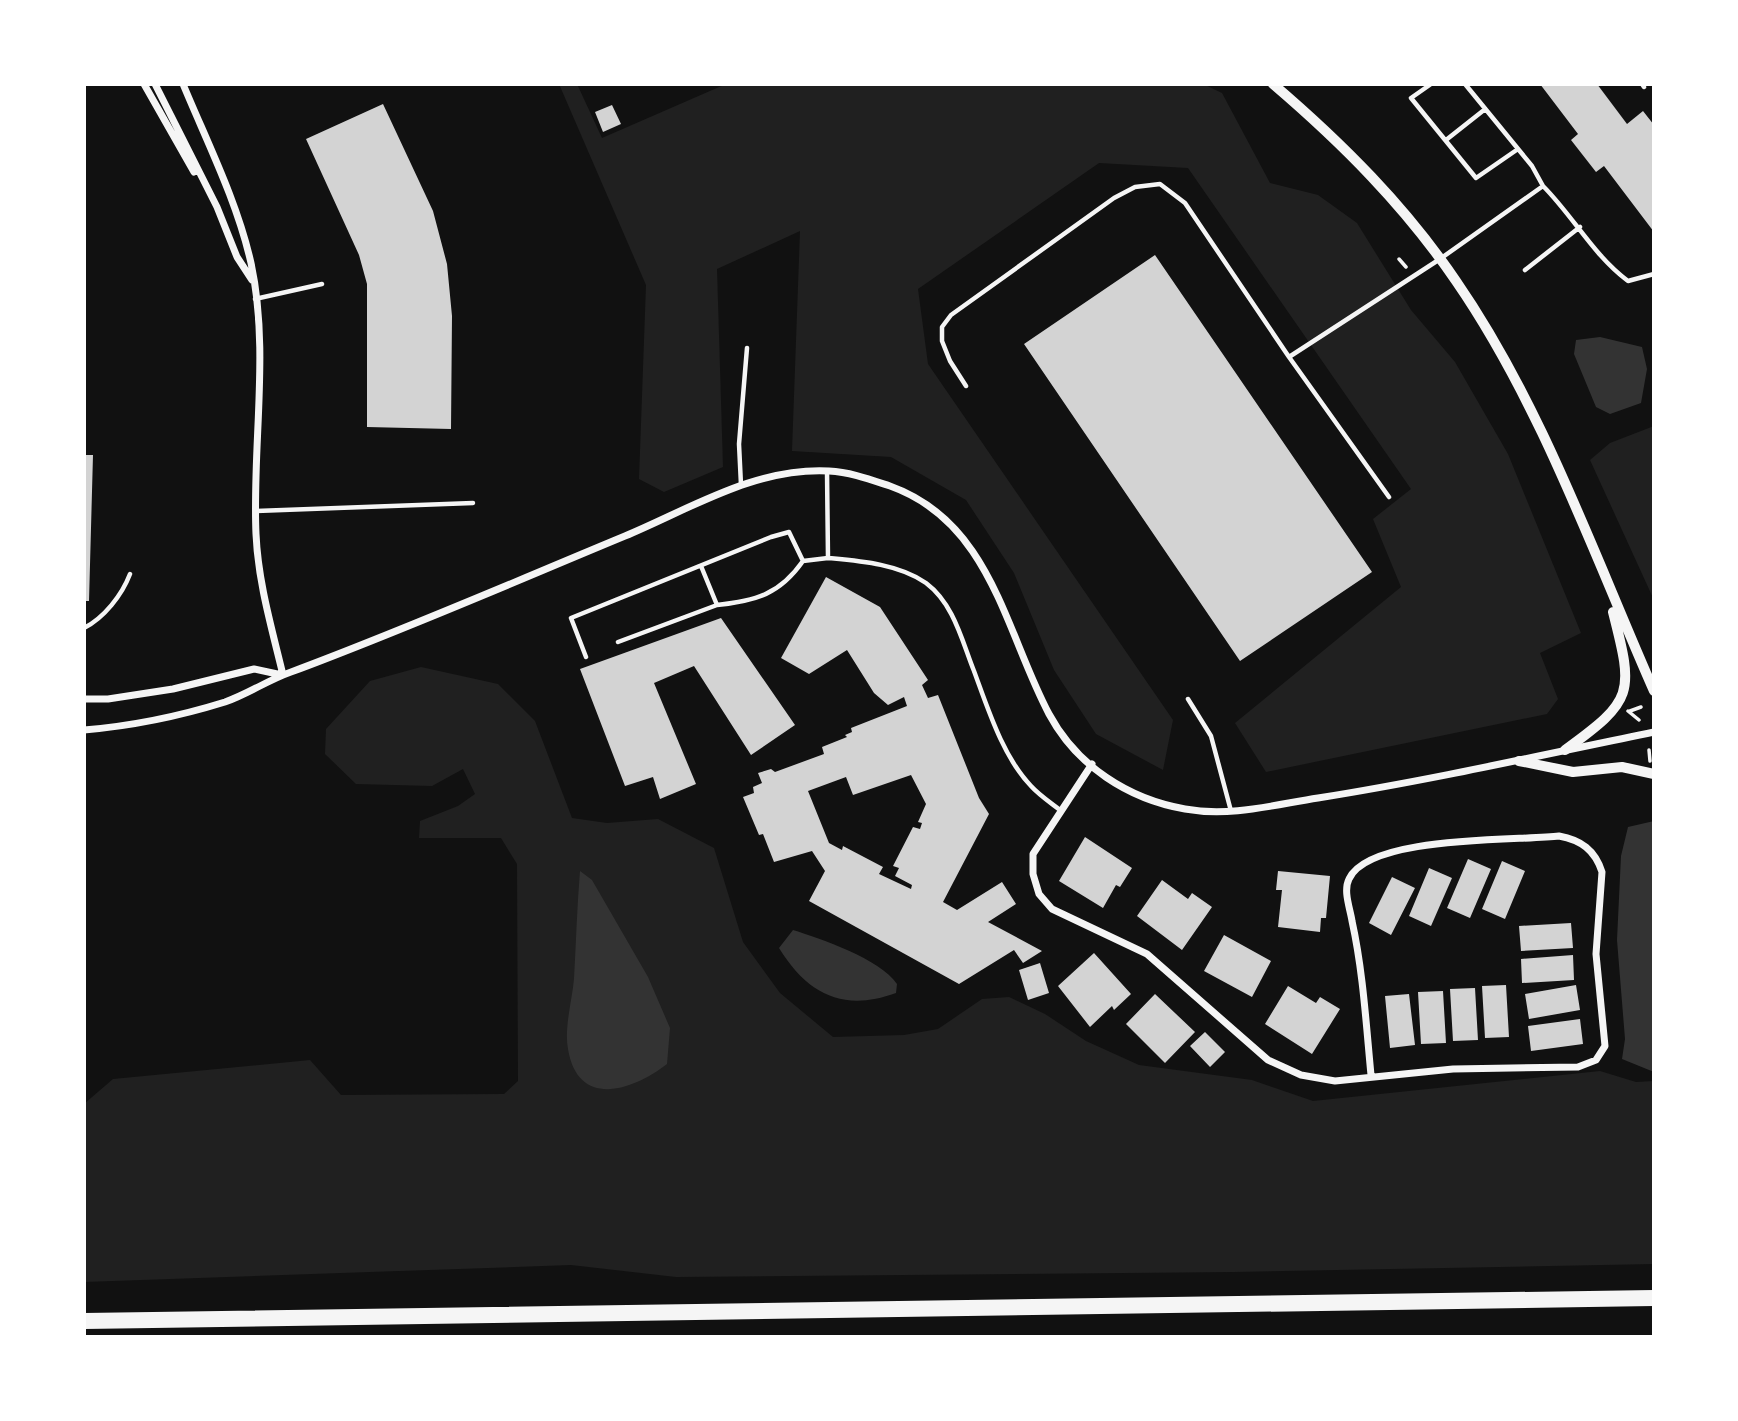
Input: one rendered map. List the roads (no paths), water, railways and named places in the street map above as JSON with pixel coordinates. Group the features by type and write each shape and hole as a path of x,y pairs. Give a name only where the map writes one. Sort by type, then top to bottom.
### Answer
{"highway":[{"path":"84,1321 1654,1298"}],"street":[{"path":"144,84 217,208"},
{"path":"155,84 217,208 237,257 252,280"},
{"path":"183,84 240,225 251,265 259,394 256,511 259,567 283,675"},
{"path":"1273,84 1334,136 1401,207 1440,259 1503,355 1654,691"},
{"path":"84,730 160,719 248,692 283,675 383,638 741,485 788,473 827,470 855,474 909,493 947,521 965,541 995,585 1050,716 1074,749 1109,782 1140,797 1218,815 1519,761 1654,732"},
{"path":"1565,750 1610,716 1623,697 1627,685 1625,657 1606,582"},
{"path":"84,699 108,699 173,689 254,669 283,675"},
{"path":"1519,761 1573,772 1622,767 1654,774"},
{"path":"1092,764 1033,854 1033,874 1039,894 1052,909 1147,954 1268,1060 1301,1075 1335,1081 1371,1075 1453,1069 1578,1068 1596,1060 1605,1046 1596,954 1602,872 1599,860 1587,847 1574,839 1559,836 1456,840 1384,857 1354,871 1347,886 1347,895 1356,938 1371,1075"}],"lane":[{"path":"1431,84 1411,98 1476,178 1518,149"},
{"path":"1468,85 1543,186 1611,268 1628,281 1654,274"},
{"path":"1446,140 1485,110"},
{"path":"966,386 942,341 942,327 951,315 1114,198 1135,187 1160,184 1185,203 1389,496"},
{"path":"1290,357 1440,259 1543,186"},
{"path":"1525,270 1580,228"},
{"path":"254,299 322,284"},
{"path":"741,485 739,444 747,348"},
{"path":"827,470 828,558"},
{"path":"256,511 473,503"},
{"path":"586,657 571,618 789,532 803,561"},
{"path":"618,642 717,605 749,601 783,586 803,561 828,558 901,570 926,584 944,602 960,631 990,713 1011,755 1030,786 1060,810"},
{"path":"701,566 717,605"},
{"path":"84,628 105,612 125,587 130,574"},
{"path":"1188,699 1211,736 1231,812"}]}
